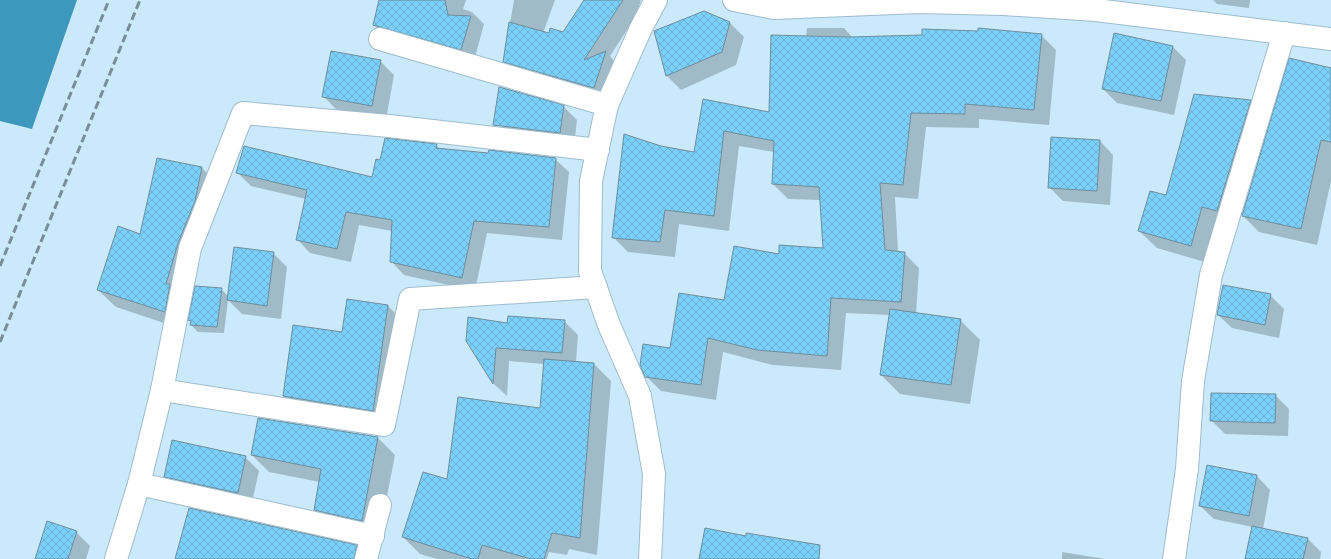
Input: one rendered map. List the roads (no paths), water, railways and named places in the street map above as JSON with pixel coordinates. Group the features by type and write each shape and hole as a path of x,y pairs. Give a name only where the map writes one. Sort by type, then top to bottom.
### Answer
{"street":[{"path":"650,559 654,474 640,396 609,324 590,271 591,181 607,105 641,28 656,0"},
{"path":"734,0 774,8 919,2 1003,4 1096,10 1145,8 1284,33 1331,39"},
{"path":"1174,559 1187,469 1193,381 1212,275 1284,33"},
{"path":"380,39 607,105"},
{"path":"116,559 139,484 162,390 190,248 244,113 389,126 598,150"},
{"path":"162,390 384,425 410,300 596,287"},
{"path":"139,484 373,536"},
{"path":"366,559 380,505"}],"water":[{"path":"0,0 77,0 32,129 0,121"}],"railway":[{"path":"0,266 109,0"},
{"path":"0,342 140,0"}]}
